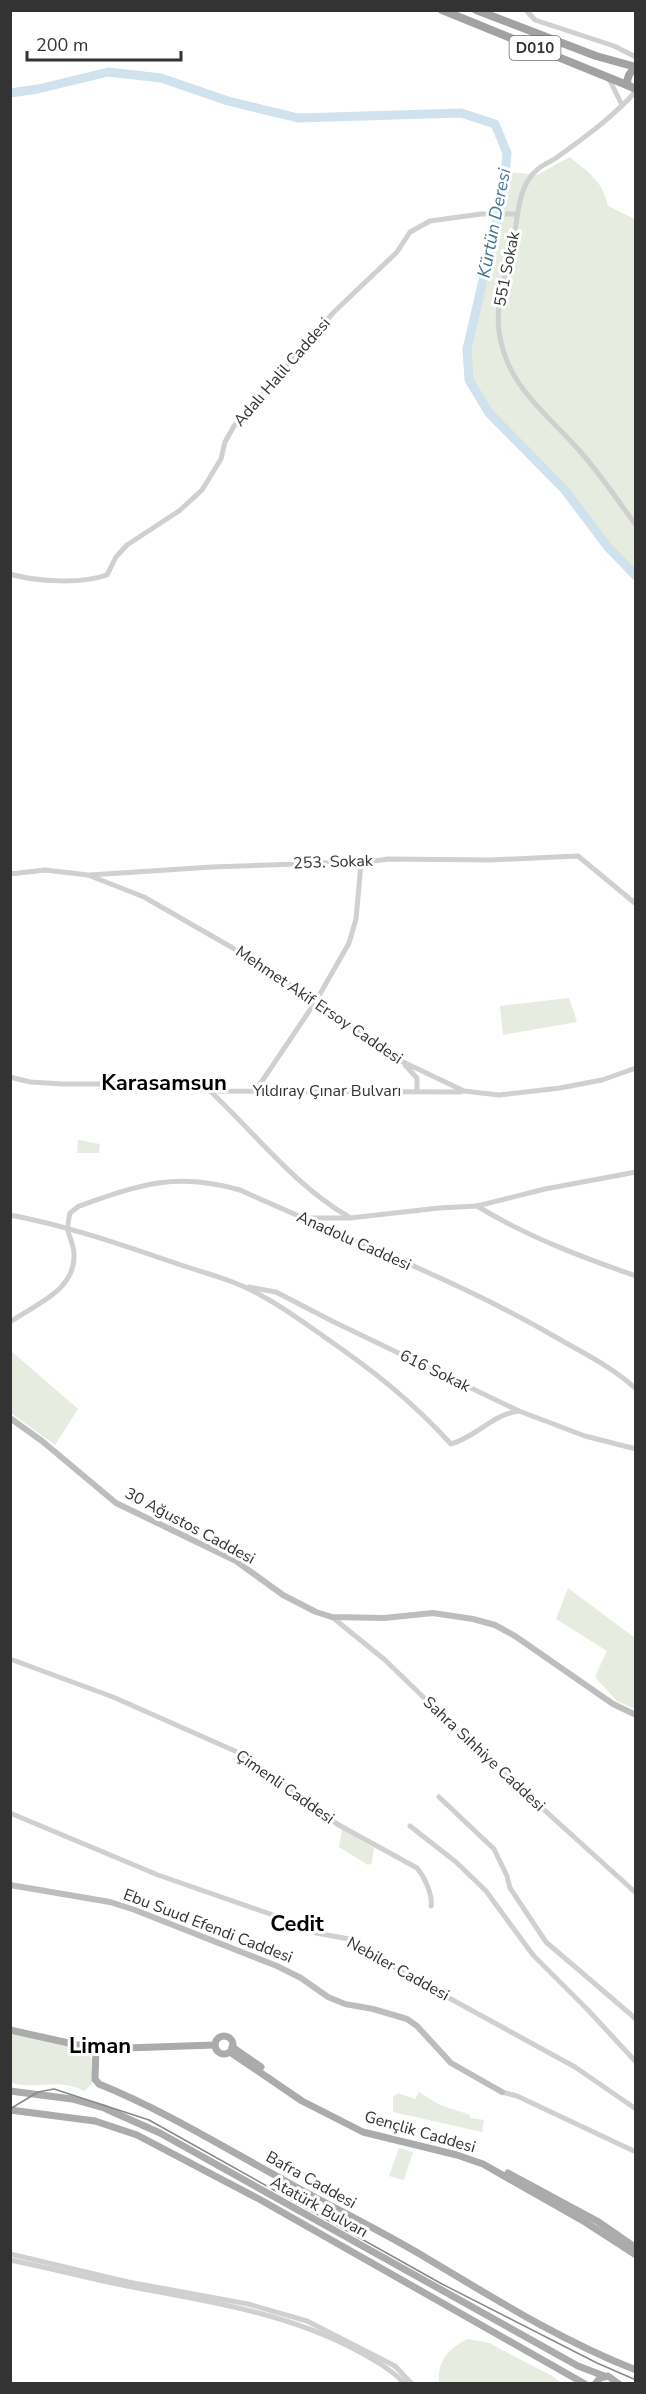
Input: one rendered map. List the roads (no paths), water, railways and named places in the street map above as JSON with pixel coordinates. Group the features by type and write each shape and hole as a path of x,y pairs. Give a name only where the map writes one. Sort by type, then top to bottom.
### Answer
{"highway":[{"name":"D010","path":"442,10 633,88"},
{"name":"D010","path":"476,10 596,56 636,68 628,76 633,88"}],"main road":[{"name":"30 Ağustos Caddesi","path":"10,1418 42,1441 116,1503 236,1561 283,1594 316,1612 332,1617 384,1618 433,1613 495,1625 515,1636 613,1704 636,1715"},
{"name":"Ebu Suud Efendi Caddesi","path":"10,1885 110,1902 135,1910 277,1966 301,1978 336,2001 407,2019 417,2026 451,2063 502,2092"},
{"path":"10,2030 96,2049 215,2045"},
{"path":"225,2036 232,2041 231,2049 222,2054 215,2045 219,2038 225,2036"},
{"name":"Bafra Caddesi","path":"96,2049 95,2079 99,2084 159,2109 345,2215 424,2257 535,2323 618,2364 636,2370"},
{"name":"Gençlik Caddesi","path":"231,2049 312,2102 365,2128 479,2159 588,2216 636,2248"},
{"name":"Gençlik Caddesi","path":"231,2049 302,2101 363,2132 457,2155 483,2164 585,2222 636,2255"},
{"name":"Atatürk Bulvarı","path":"10,2091 72,2099 104,2108 160,2133 578,2366 613,2377 618,2384"},
{"name":"Atatürk Bulvarı","path":"10,2110 94,2121 137,2135 259,2199 585,2384"},
{"path":"596,2384 604,2376"}],"street":[{"path":"526,10 535,20 614,46 636,57"},
{"path":"608,77 622,105"},
{"name":"551 Sokak","path":"633,88 611,118 536,170 527,185 516,214 516,229 499,310 498,329 505,357 519,386 579,450 636,525"},
{"name":"Adalı Halil Caddesi","path":"10,573 42,581 95,579 107,575 116,557 127,545 179,512 202,490 221,459 225,442 234,426 334,312 397,252 410,232 430,221 481,214 516,214"},
{"name":"253. Sokak","path":"88,875 212,867 361,864 388,859 490,860 578,856 636,904"},
{"path":"256,1090 316,1001 349,943 356,919 361,864"},
{"name":"Mehmet Akif Ersoy Caddesi","path":"12,873 45,870 88,875 123,888 169,910 316,1001 399,1060 428,1076 464,1091 499,1095 560,1088 602,1080 636,1068"},
{"path":"399,1060 417,1078 417,1092"},
{"path":"428,1076 433,1082 433,1089 430,1092"},
{"name":"Yıldıray Çınar Bulvarı","path":"10,1077 30,1082 63,1084 164,1084 210,1091 464,1091"},
{"path":"210,1091 295,1178 323,1202 350,1218"},
{"path":"303,1218 350,1218 477,1206 545,1189 636,1172"},
{"name":"Anadolu Caddesi","path":"68,1230 70,1213 79,1206 141,1185 185,1180 213,1182 240,1190 430,1274 529,1322 625,1378 636,1389"},
{"path":"477,1206 501,1220 568,1251 636,1276"},
{"path":"10,1215 121,1244 240,1285 277,1305 364,1364 411,1402 451,1444 461,1442 499,1417 519,1412"},
{"path":"10,1322 63,1288 69,1279 75,1264 74,1250 68,1230"},
{"name":"616 Sokak","path":"240,1285 276,1292 519,1412 585,1436 636,1449"},
{"name":"Sahra Sıhhiye Caddesi","path":"332,1617 385,1660 486,1757 636,1893"},
{"name":"Çimenli Caddesi","path":"10,1659 113,1697 235,1751 337,1824 417,1869 425,1881 432,1902 431,1906"},
{"path":"439,1797 494,1849 510,1888 546,1942 568,1964 636,2019"},
{"name":"Nebiler Caddesi","path":"10,1813 158,1875 276,1916 316,1933 349,1939 407,1975 575,2067 636,2109"},
{"path":"410,1826 456,1862 480,1885 533,1955 636,2062"},
{"name":"Ebu Suud Efendi Caddesi","path":"502,2092 517,2096 636,2152"},
{"path":"10,2254 128,2282 248,2304 307,2321 395,2366 412,2384"},
{"path":"10,2260 125,2286 229,2305 308,2327 376,2361 405,2384"}],"waterway":[{"name":"Kürtün Deresi","path":"10,93 38,89 108,72 161,78 228,101 298,118 461,113 495,124 507,153 504,190 467,349 469,380 489,413 564,489 608,547 636,576"}],"tram line":[{"path":"10,2109 38,2092 54,2089 149,2120 442,2284 597,2363 636,2380"}],"district":[{"name":"Karasamsun","path":"164,1083"},
{"name":"Cedit","path":"297,1924"},
{"name":"Liman","path":"100,2046"}]}
